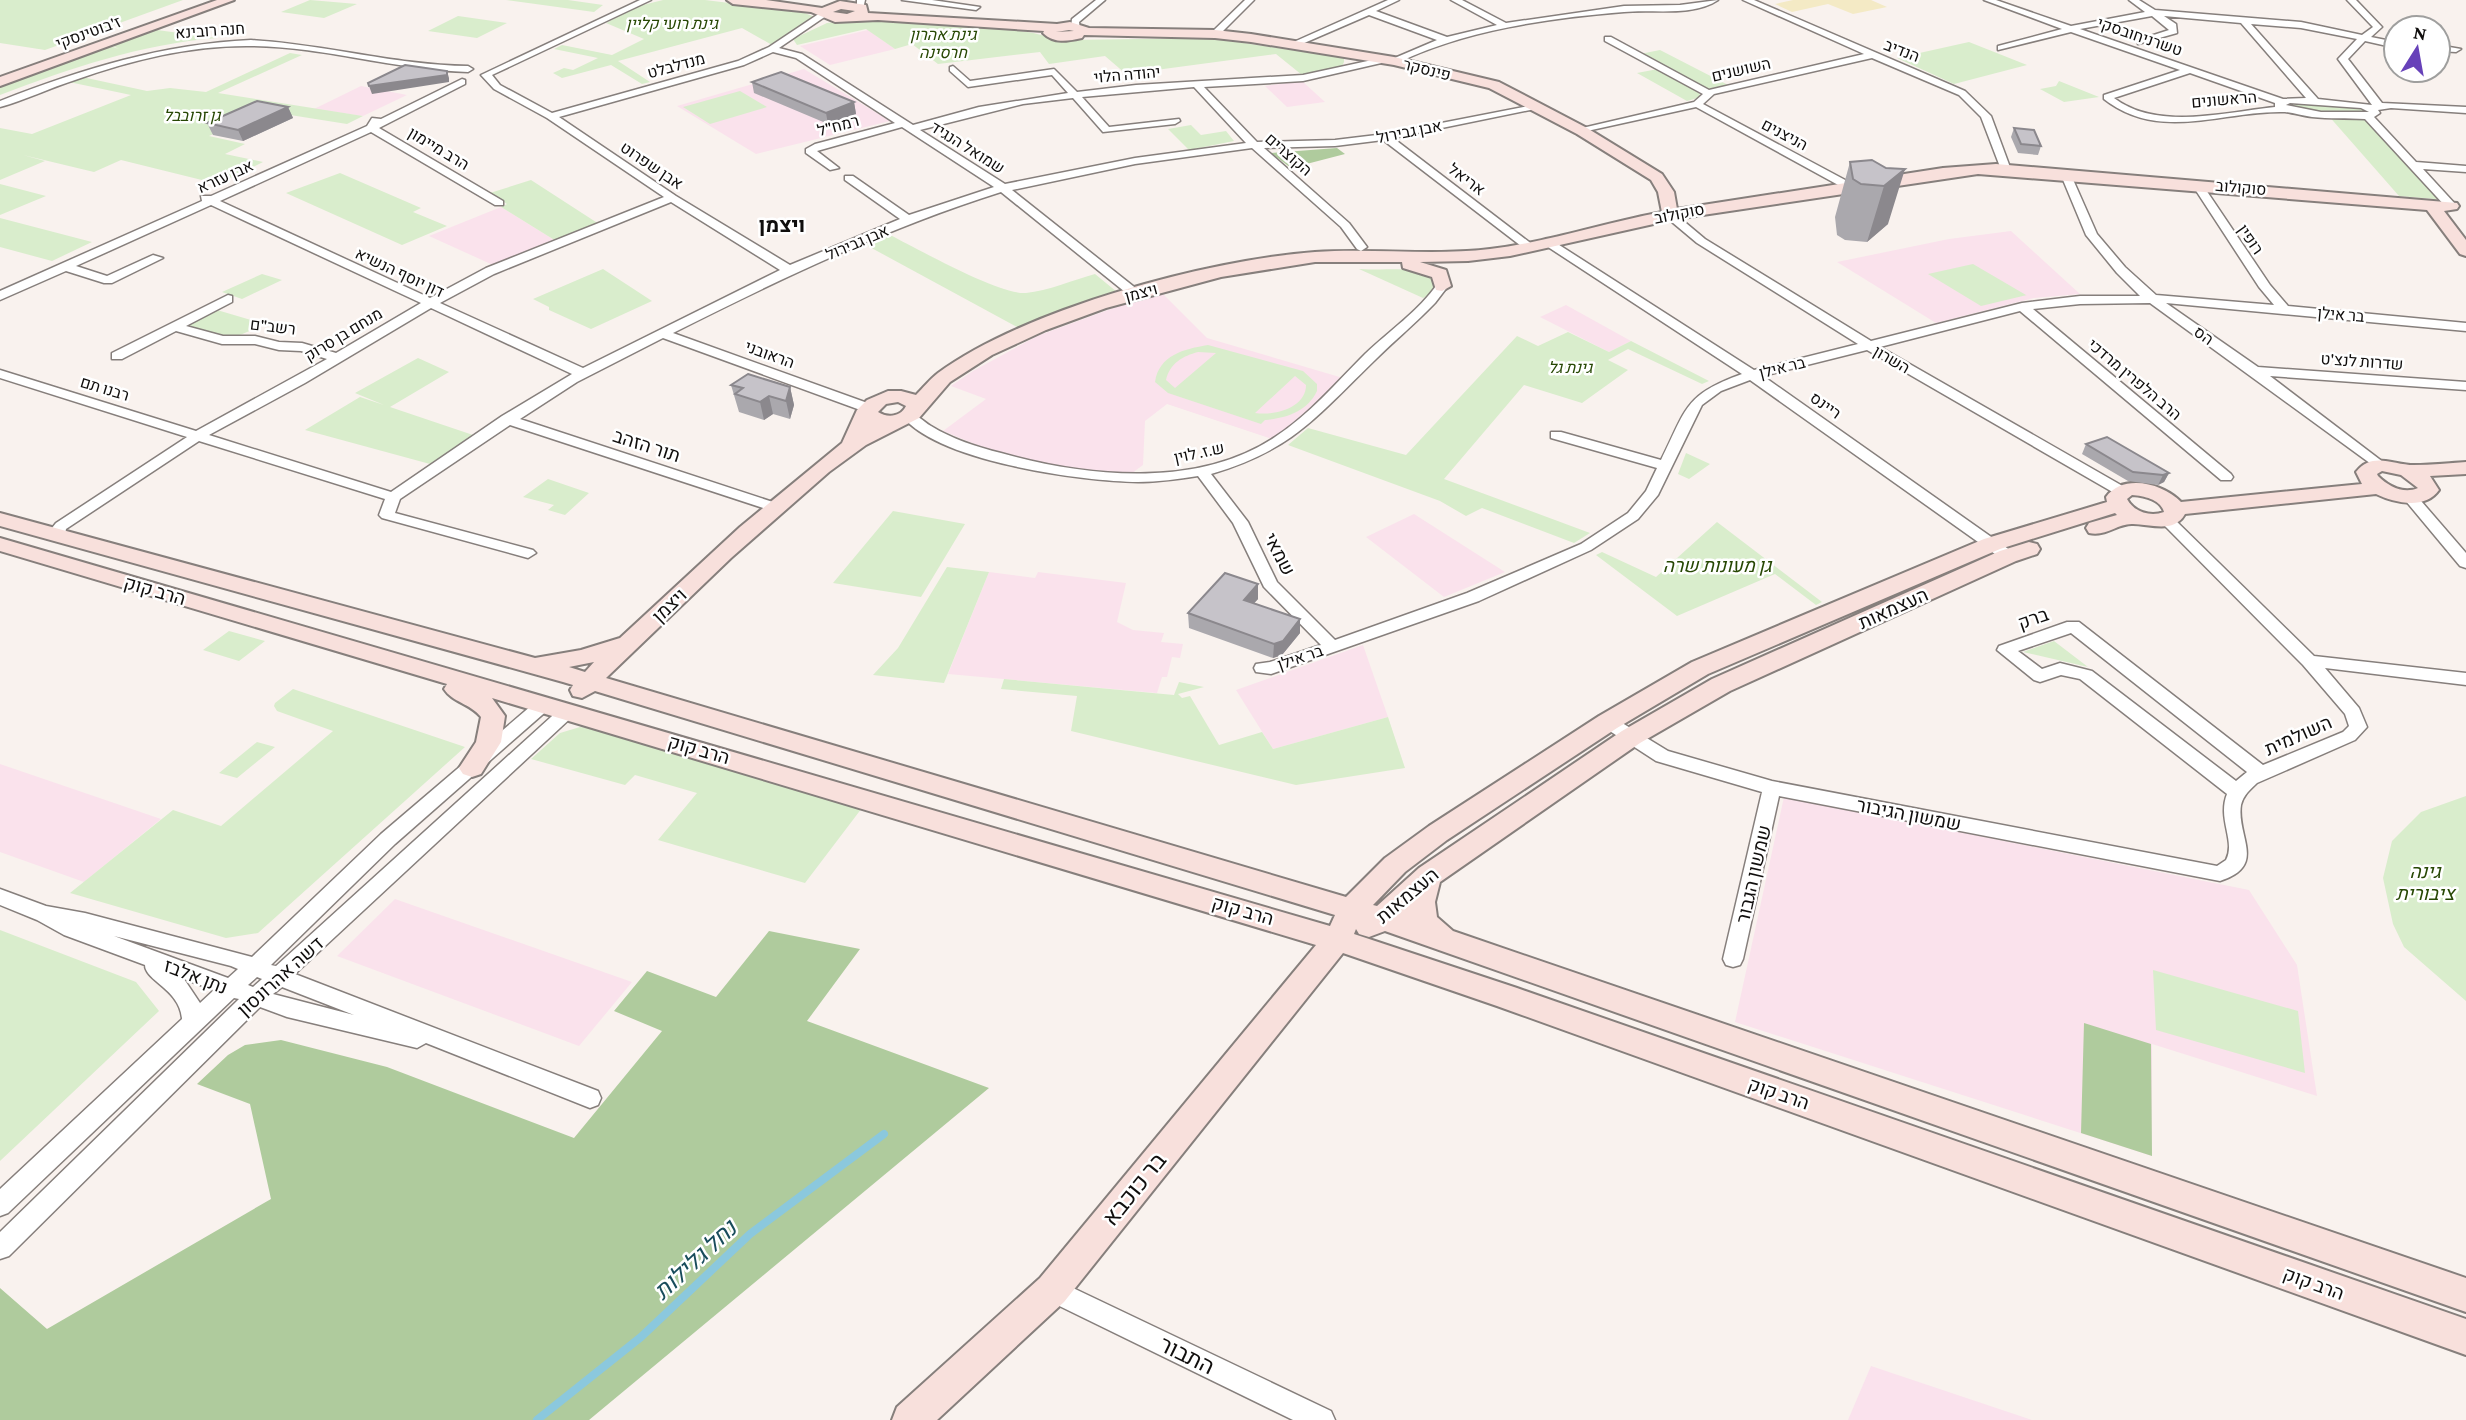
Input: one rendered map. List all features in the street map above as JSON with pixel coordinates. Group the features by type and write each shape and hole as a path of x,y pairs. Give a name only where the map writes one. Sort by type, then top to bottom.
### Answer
{"street":[{"name":"ז'בוטינסקי","path":"0,75 207,0"},
{"name":"ז'בוטינסקי","path":"0,82 228,0"},
{"path":"471,69 503,61 596,18 625,0"},
{"path":"471,69 484,70 487,74 647,0"},
{"path":"733,0 814,9 823,14 826,9 850,8"},
{"path":"751,0 850,8 914,19 959,22 986,0"},
{"path":"906,0 976,7"},
{"path":"1077,31 1075,21 1101,0"},
{"path":"1215,34 1250,0"},
{"path":"1292,45 1395,0"},
{"path":"1455,0 1507,27"},
{"path":"1390,61 1447,40 1507,27 1626,9 1690,7 1714,0"},
{"name":"הנדיב","path":"1747,0 1918,73 1969,99 1987,118 2005,169"},
{"name":"טשרניחובסקי","path":"1988,0 2285,106"},
{"path":"2133,0 2173,26 2175,31 2141,42"},
{"path":"2351,0 2378,27 2343,59 2347,69 2377,102 2372,110"},
{"name":"מנדלבלט","path":"802,30 850,8"},
{"path":"1370,12 1447,40"},
{"path":"2001,48 2071,29 2154,13 2301,25 2382,43"},
{"name":"מנדלבלט","path":"551,116 741,64 772,49 823,14"},
{"path":"2242,20 2314,101"},
{"name":"פינסקר","path":"959,22 1053,30 1215,34 1292,45 1349,62 1390,61 1494,85 1581,131 1686,194 1723,205"},
{"path":"1608,39 1711,92"},
{"name":"חנה רובינא","path":"0,104 114,62 174,48 207,44 289,45 429,67 471,69"},
{"name":"שמואל הנגיד","path":"772,49 799,56 1003,188 1134,293"},
{"path":"2452,49 2456,49"},
{"name":"השושנים","path":"1581,131 1697,104 1711,92 1872,55"},
{"name":"יהודה הלוי","path":"906,127 979,110 1076,95 1303,78 1349,62"},
{"name":"חנה רובינא","path":"429,67 448,78 464,82"},
{"name":"אבן עזרא","path":"374,123 438,89 448,78 471,69"},
{"path":"953,69 968,84 1054,72 1107,130 1175,121"},
{"name":"הראשונים","path":"2191,71 2166,76 2107,97 2110,102 2140,116 2162,120 2285,106"},
{"name":"אבן עזרא","path":"0,296 374,123 487,74"},
{"name":"אבן שפרוט","path":"487,74 497,87"},
{"name":"אבן שפרוט","path":"464,82 497,87 551,116 672,198 789,270"},
{"name":"הקוצרים","path":"1196,84 1255,145 1345,225 1354,252"},
{"path":"2285,106 2314,101 2362,105 2372,110 2413,165 2459,206 2466,251"},
{"name":"הניצנים","path":"1697,104 1852,186"},
{"name":"אבן גבירול","path":"393,497 507,419 582,373 789,270 908,220 1003,188 1135,162 1255,145 1335,143 1384,137 1535,106"},
{"path":"2285,106 2466,110"},
{"name":"הרב מיימון","path":"374,123 499,203"},
{"name":"רמח\"ל","path":"834,167 810,151 819,146 906,127"},
{"name":"אריאל","path":"1384,137 1530,247"},
{"path":"2413,165 2466,169"},
{"name":"סוקולוב","path":"2005,169 2407,205 2459,206"},
{"name":"סוקולוב","path":"1670,213 1948,170 2005,169 2434,207"},
{"name":"הס","path":"2066,175 2092,235 2121,270 2152,298 2255,371 2375,476"},
{"path":"1657,177 1665,188 1670,213"},
{"path":"849,178 908,220"},
{"name":"סוקולוב","path":"1645,220 1670,213 1852,186"},
{"name":"רופין","path":"2198,186 2257,276 2283,308"},
{"name":"מנחם בן סרוק","path":"60,536 56,533 61,526 199,436 430,303 490,271 672,198"},
{"name":"אבן עזרא","path":"0,290 208,199"},
{"name":"דון יוסף הנשיא","path":"208,199 582,373"},
{"path":"2434,207 2462,232"},
{"name":"השרון","path":"1670,213 1701,241 2124,504"},
{"name":"ויצמן","path":"846,448 863,425 868,409 876,401 947,374 1031,330 1134,293 1250,265 1354,252 1489,254 1645,220"},
{"name":"ריינס","path":"1549,243 1752,374 2000,550"},
{"name":"ויצמן","path":"1354,252 1428,268 1440,274 1442,286"},
{"name":"ויצמן","path":"1442,286 1450,269 1489,254"},
{"path":"64,267 108,280 156,258"},
{"name":"ש.ז. לוין","path":"908,414 918,425 960,445 997,457 1058,470 1113,477 1156,478 1202,472 1270,448 1320,406 1442,286"},
{"name":"בר אילן","path":"1262,668 1271,668 1473,597 1586,547 1633,516 1653,492 1696,403 1716,388 1752,374 2022,307 2080,300 2152,298 2466,327"},
{"name":"רשב\"ם","path":"177,327 228,299"},
{"name":"הרב הלפרין מרדכי","path":"2022,307 2226,477"},
{"name":"בר אילן","path":"2401,320 2441,317 2466,319"},
{"path":"117,356 177,327"},
{"name":"רשב\"ם","path":"177,327 226,341 255,340 279,346 302,347 338,358"},
{"name":"הראובני","path":"660,333 868,409"},
{"name":"שדרות לנצ'ט","path":"2255,371 2466,386"},
{"name":"רבנו תם","path":"0,374 393,497"},
{"name":"ויצמן","path":"556,707 589,681 774,507 846,448 908,414 925,393 947,374"},
{"path":"868,409 868,414 877,420 908,414 910,399 889,396"},
{"name":"תור הזהב","path":"507,419 774,507"},
{"path":"1556,435 1667,466"},
{"path":"2418,477 2466,468"},
{"name":"שמאי","path":"1202,472 1240,522 1270,583 1332,646"},
{"path":"2124,504 2152,521 2168,508 2375,476 2466,480"},
{"path":"2375,476 2410,497 2463,556"},
{"path":"2410,497 2427,493 2429,490 2418,477"},
{"path":"393,497 387,515 528,553"},
{"name":"העצמאות","path":"1337,940 1352,909 1395,865 1438,833 1608,722 1700,668 2124,504"},
{"path":"2168,508 2309,661 2466,680"},
{"name":"הרב קוק","path":"0,519 589,681 1384,919 2466,1295"},
{"name":"הרב קוק","path":"0,544 1337,940 1507,997 2466,1337"},
{"name":"העצמאות","path":"1337,940 1384,919 1390,909 1429,875 1631,737 1721,685 2000,550"},
{"name":"ברק","path":"2236,791 2086,675 2060,669 2040,676 2005,650 2073,626 2262,774"},
{"path":"529,665 594,655 638,635"},
{"path":"638,635 626,661 625,670 630,685 647,698"},
{"path":"381,657 469,694 484,704 493,716 493,724 488,742 472,768"},
{"name":"השולמית","path":"2236,791 2252,778 2349,736 2358,727 2353,712 2309,661"},
{"name":"דשה אהרונסון","path":"0,1205 388,839 472,768 556,707"},
{"name":"דשה אהרונסון","path":"0,1248 217,1033 280,976 556,707"},
{"name":"שמשון הגיבור","path":"1608,722 1662,756 1772,788 2220,874 2232,868 2238,860 2239,847 2230,806 2236,791"},
{"name":"שמשון הגבור","path":"1733,959 1772,788"},
{"path":"1429,875 1420,897 1420,913 1427,926 1446,941"},
{"name":"נתן אלבז","path":"0,897 44,914 71,929 287,1009 411,1039 435,1039"},
{"name":"נתן אלבז","path":"44,914 85,921 254,967 590,1098"},
{"name":"בר כוכבא","path":"911,1420 1052,1290 1337,940"},
{"path":"135,952 183,991 191,1006 193,1022"},
{"name":"התבור","path":"1052,1290 1322,1420"}],"shaded area":[{"path":"868,30 895,49 830,65 800,46"},
{"path":"804,69 890,121 756,154 677,106"},
{"path":"1302,81 1325,102 1287,107 1265,86"},
{"path":"361,86 407,95 363,116 314,109"},
{"path":"501,207 556,241 493,265 429,236"},
{"path":"2011,231 2080,294 2034,298 1936,323 1837,262 1949,239"},
{"path":"1160,291 1207,338 1343,378 1275,440 1167,404 1145,421 1143,465 1128,476 1077,471 999,454 943,431 986,399 951,386 973,371 1037,336"},
{"path":"1566,305 1631,341 1609,352 1540,317"},
{"path":"1414,514 1505,572 1444,597 1366,537"},
{"path":"989,572 1035,578 1038,572 1126,583 1117,622 1133,630 1164,633 1161,642 1183,644 1180,658 1172,657 1167,677 1162,677 1157,693 948,674"},
{"path":"1363,645 1388,717 1273,749 1236,690"},
{"path":"0,764 161,819 84,882 0,852"},
{"path":"1784,797 2249,890 2297,965 2317,1096 2152,1044 2152,1156 1735,1022"},
{"path":"395,899 632,982 579,1046 337,956"},
{"path":"1871,1366 2032,1420 1848,1420"}],"green space":[{"path":"0,0 183,0 45,50 0,43"},
{"path":"310,0 357,4 324,18 281,12"},
{"path":"506,0 568,0 603,5 594,12"},
{"name":"גינת רועי קליין","path":"663,0 705,0 802,12 815,17 772,45 742,28 618,61 650,82 642,84 611,65 562,78 553,73 564,68 573,70 598,58 554,49 562,45 612,55 644,39 606,23 639,6"},
{"path":"458,16 507,23 477,38 428,31"},
{"name":"גינת אהרון חרסינה","path":"868,18 1002,29 1069,40 1211,38 1344,58 1344,62 1341,68 1302,75 1276,54 1126,74 1105,56 1049,64 1040,52 938,64 912,44 895,49 866,29 797,45 793,39 827,23"},
{"path":"157,30 217,38 161,46 107,59 0,95 0,86 110,46 119,49 113,46"},
{"path":"1969,42 2027,65 1954,84 1897,58"},
{"path":"1660,50 1728,85 1707,89 1640,54"},
{"name":"גן זרובבל","path":"290,53 302,55 218,93 363,116 347,124 265,111 209,136 245,144 225,154 263,162 218,184 121,160 94,172 23,155 45,161 0,180 0,128 32,134 131,95 69,82 82,77 147,91 170,88 206,92"},
{"path":"1658,69 1698,91 1701,97 1687,101 1637,73"},
{"path":"2059,81 2099,97 2064,102 2040,89 2056,86"},
{"path":"740,91 767,107 710,124 683,107"},
{"path":"2284,101 2372,108 2369,115 2447,200 2399,196 2327,114 2296,111 2279,103"},
{"path":"1191,125 1201,135 1226,131 1234,141 1189,150 1168,129"},
{"path":"1337,148 1345,154 1291,168 1271,153"},
{"path":"340,173 421,208 413,212 447,226 402,245 286,193"},
{"path":"531,180 599,224 556,241 501,207 507,204 490,193"},
{"path":"0,184 46,196 0,215"},
{"path":"0,218 92,242 52,261 0,247"},
{"path":"890,235 958,270 1014,292 1043,290 1095,274 1117,292 1017,327 866,245"},
{"path":"1973,264 2027,295 1981,306 1928,274"},
{"path":"603,269 652,301 591,329 549,310 549,307 533,299"},
{"path":"1359,269 1410,270 1428,275 1436,280 1436,283 1432,291 1423,298"},
{"path":"262,274 282,280 242,299 222,292"},
{"path":"217,310 264,324 232,337 208,334 184,326"},
{"name":"גינת גל","path":"1568,332 1609,352 1631,341 1709,381 1702,384 1628,349 1608,360 1628,370 1582,403 1524,385 1444,479 1590,533 1574,543 1482,508 1466,516 1440,501 1288,445 1308,428 1406,455 1517,336 1538,346"},
{"path":"1208,345 1303,371 1317,384 1317,391 1302,409 1281,418 1265,420 1261,424 1168,393 1155,382 1157,373 1167,359 1182,351","holes":["1198,352 1216,353 1175,388 1166,380 1171,369 1182,358","1295,376 1306,385 1301,400 1279,412 1255,413"]},
{"path":"418,358 449,372 390,407 473,435 430,464 305,430 360,397 384,405 355,393"},
{"path":"1686,453 1710,464 1689,479 1678,474"},
{"path":"548,479 589,493 565,515 548,510 554,505 523,497"},
{"path":"893,511 965,524 921,597 833,583"},
{"name":"גן מעונות שרה","path":"1717,522 1822,602 1816,605 1775,574 1677,616 1596,555 1602,552 1656,577"},
{"path":"947,567 989,572 944,683 873,675 898,648"},
{"path":"229,631 265,641 239,661 203,650"},
{"path":"2054,641 2088,667 2023,652"},
{"path":"1004,679 1174,695 1179,682 1204,687 1178,694 1182,698 1190,696 1219,745 1262,732 1273,749 1388,717 1405,768 1296,785 1071,731 1077,696 1001,689"},
{"path":"293,689 465,747 258,933 226,938 70,893 173,810 221,826 333,731 277,711 275,703"},
{"path":"580,727 865,804 805,883 658,840 697,793 635,775 625,785 531,759 560,733"},
{"path":"257,742 275,747 237,778 219,773"},
{"name":"גינה ציבורית","path":"2466,796 2466,1001 2404,947 2393,924 2383,878 2392,841 2421,812"},
{"path":"0,930 136,982 159,1011 0,1161"},
{"path":"769,931 860,949 807,1021 989,1088 589,1420 0,1420 0,1288 47,1329 271,1199 250,1104 197,1084 228,1055 245,1045 281,1040 387,1067 574,1138 662,1031 614,1011 647,971 716,997"},
{"path":"2153,970 2298,1011 2305,1073 2156,1030"},
{"path":"2084,1023 2151,1044 2152,1156 2081,1133"}],"sand":[{"path":"1793,0 1871,0 1887,7 1853,14 1828,4 1792,12 1775,4"}],"building":[{"path":"405,65 447,71 447,75 369,86 368,83"},
{"path":"781,72 854,102 826,113 752,82"},
{"path":"257,101 288,107 238,130 207,123"},
{"path":"2014,128 2034,130 2041,146 2021,144"},
{"path":"1872,160 1886,168 1905,169 1884,186 1861,184 1853,179 1850,162"},
{"path":"748,374 790,387 786,401 769,396 760,402 735,394 743,388 731,385"},
{"path":"2107,437 2169,473 2163,475 2133,472 2086,444"},
{"path":"1225,573 1258,584 1244,600 1300,619 1283,641 1274,644 1188,613"}],"waterway":[{"name":"נחל גלילות","path":"537,1420 641,1337 750,1234 884,1134"}],"district":[{"name":"ויצמן","path":"782,225"}]}
